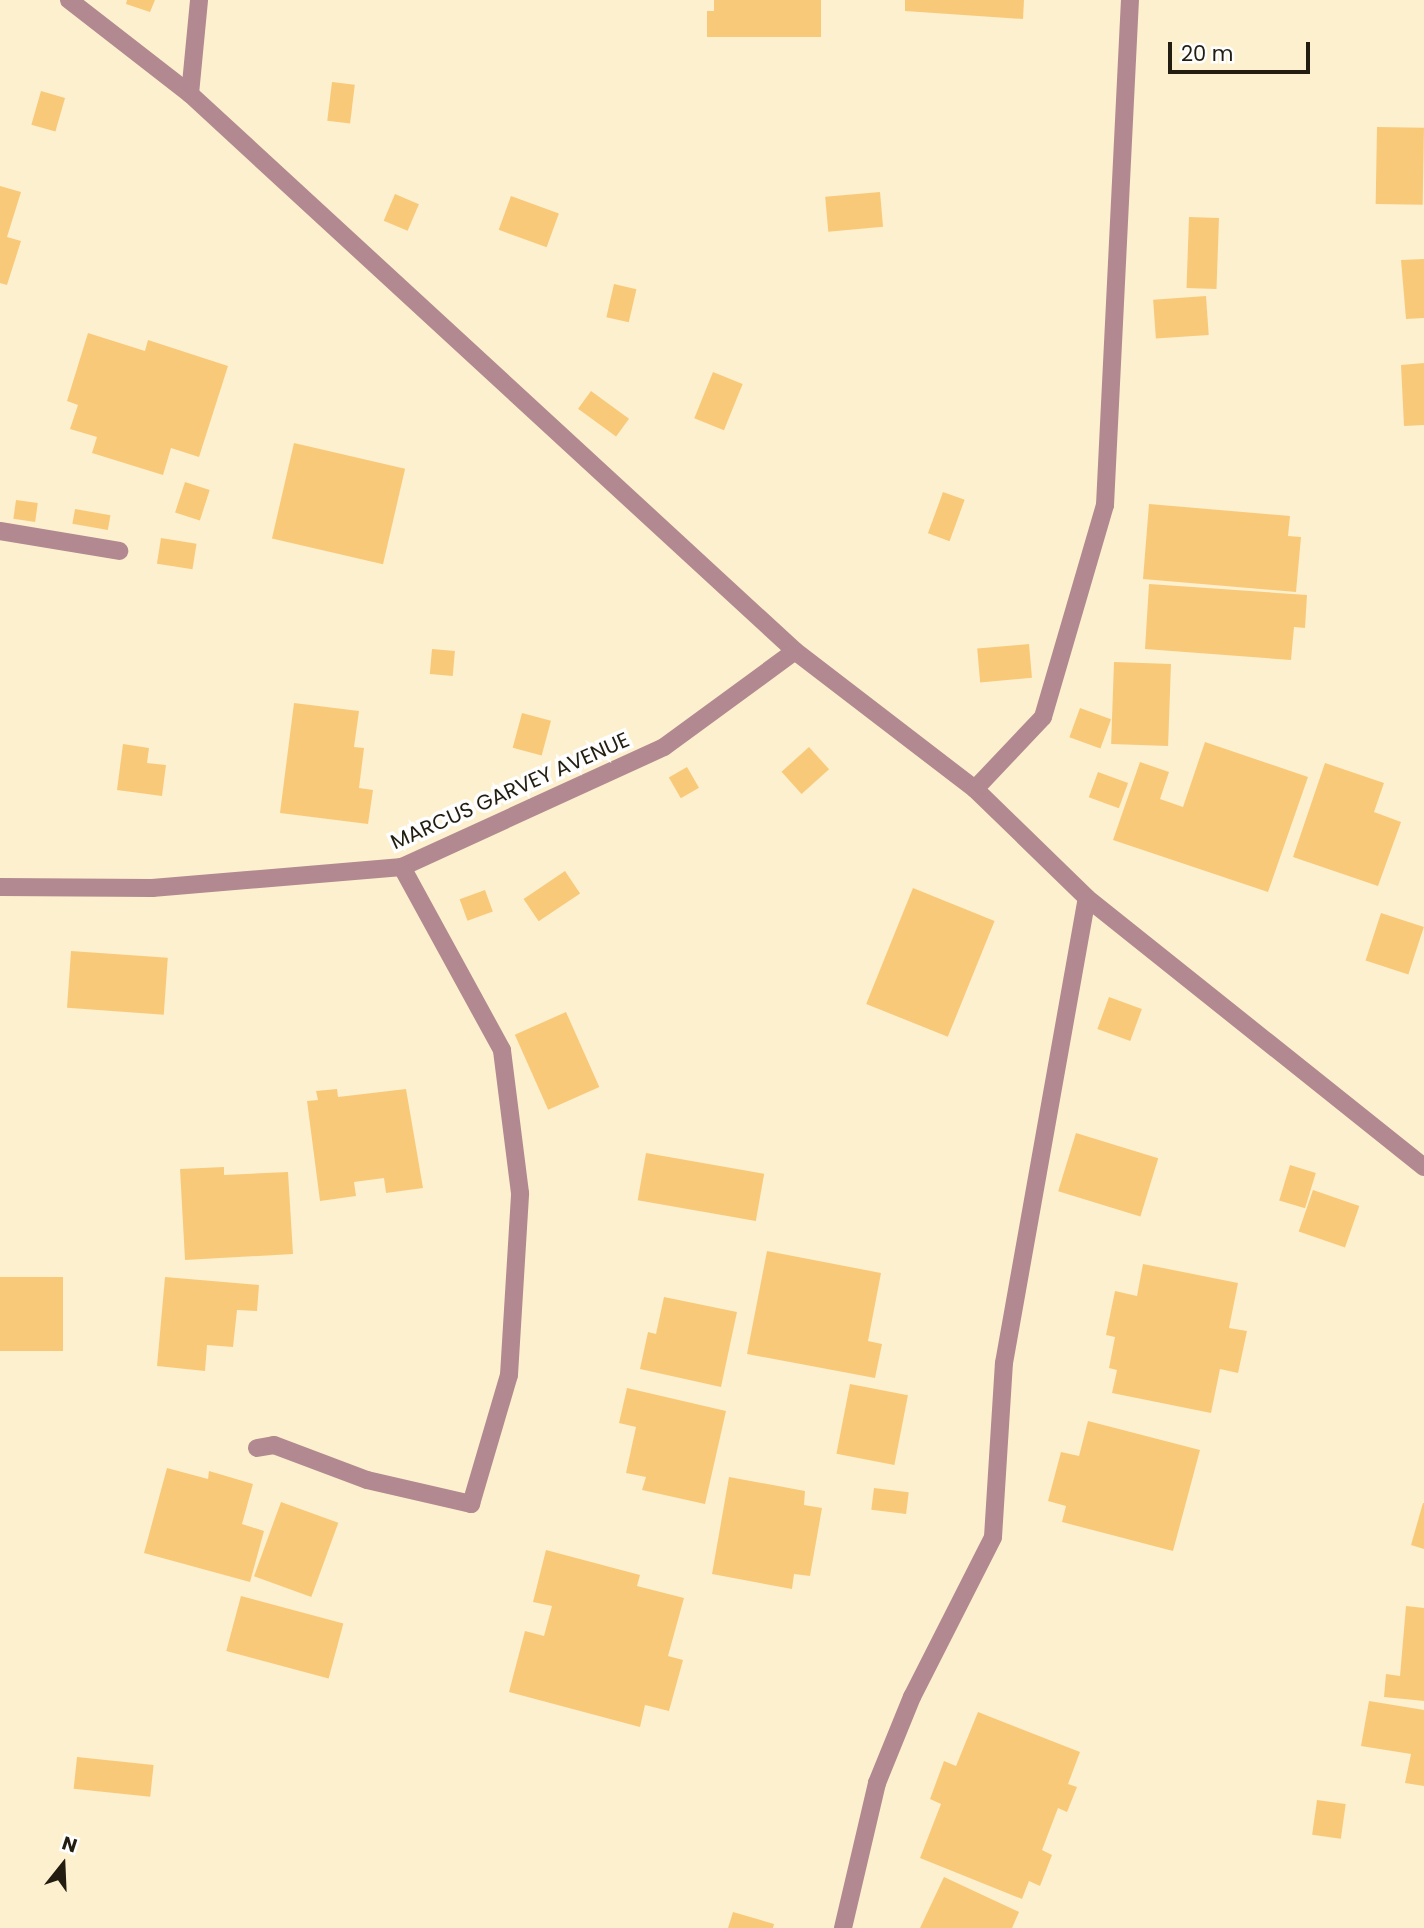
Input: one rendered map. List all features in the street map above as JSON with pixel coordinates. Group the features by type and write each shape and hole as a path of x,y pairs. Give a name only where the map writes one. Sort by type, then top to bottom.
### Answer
{"street":[{"path":"69,0 190,94 795,651 975,789 1087,898 1424,1167"},
{"path":"190,94 199,0"},
{"path":"975,789 1043,717 1105,505 1130,0"},
{"path":"0,531 119,551"},
{"name":"MARCUS GARVEY AVENUE","path":"0,887 152,888 402,867 664,747 795,651"},
{"path":"257,1448 274,1445 367,1480 471,1504 509,1375 520,1193 502,1050 402,867"},
{"path":"842,1928 877,1783 912,1697 993,1537 1004,1363 1087,898"}],"building":[{"path":"127,0 155,0 150,12 126,4"},
{"path":"714,0 821,0 821,37 707,37 707,11 714,11"},
{"path":"905,0 1024,0 1023,19 905,11"},
{"path":"332,82 355,85 350,124 327,121"},
{"path":"41,91 65,98 55,132 31,125"},
{"path":"1377,127 1424,128 1423,205 1376,204"},
{"path":"0,186 21,192 7,237 21,241 7,285 0,283"},
{"path":"880,192 883,227 828,232 825,197"},
{"path":"395,194 419,204 408,231 384,221"},
{"path":"511,196 559,213 547,247 499,230"},
{"path":"1189,217 1219,218 1217,289 1187,288"},
{"path":"1424,259 1424,318 1406,319 1401,260"},
{"path":"614,284 636,289 629,322 606,317"},
{"path":"1206,296 1209,335 1156,339 1153,300"},
{"path":"88,333 145,351 148,340 228,366 199,457 171,448 163,475 92,453 97,437 70,429 78,405 67,401"},
{"path":"1424,363 1424,425 1404,426 1401,365"},
{"path":"713,372 743,384 724,430 694,418"},
{"path":"591,391 629,419 616,436 578,409"},
{"path":"294,443 405,469 383,564 272,538"},
{"path":"185,482 210,490 200,520 175,512"},
{"path":"943,492 965,500 950,541 928,533"},
{"path":"16,500 38,503 35,522 13,519"},
{"path":"1149,504 1290,516 1288,536 1301,537 1296,592 1143,579"},
{"path":"75,509 110,515 108,530 72,524"},
{"path":"161,538 197,544 192,569 157,564"},
{"path":"1149,584 1307,595 1305,628 1294,627 1291,660 1145,649"},
{"path":"1029,644 1032,678 980,682 977,649"},
{"path":"432,649 455,651 453,676 430,674"},
{"path":"1114,662 1171,664 1168,746 1111,744"},
{"path":"294,703 359,711 354,747 364,748 359,788 373,790 368,824 280,813"},
{"path":"1080,708 1111,719 1100,748 1069,737"},
{"path":"522,713 551,721 542,756 513,748"},
{"path":"1205,742 1308,777 1268,892 1113,840 1140,762 1169,772 1160,799 1183,807"},
{"path":"123,744 149,748 147,763 166,765 162,796 117,790"},
{"path":"809,747 829,769 802,794 782,772"},
{"path":"1325,763 1384,783 1374,812 1401,822 1378,886 1293,857"},
{"path":"687,767 699,788 681,798 669,778"},
{"path":"1098,772 1128,783 1119,808 1089,797"},
{"path":"565,871 580,893 539,921 524,899"},
{"path":"913,888 995,921 948,1037 866,1004"},
{"path":"485,890 493,912 467,921 460,899"},
{"path":"1381,913 1424,927 1408,974 1366,961"},
{"path":"71,951 168,958 164,1015 67,1008"},
{"path":"1109,997 1142,1009 1130,1041 1097,1029"},
{"path":"566,1012 599,1087 548,1110 515,1035"},
{"path":"337,1089 338,1097 406,1089 423,1188 386,1193 384,1178 354,1182 356,1196 320,1201 307,1101 318,1100 316,1091"},
{"path":"1076,1133 1158,1158 1140,1216 1058,1191"},
{"path":"646,1153 764,1174 756,1221 638,1200"},
{"path":"1290,1165 1316,1173 1305,1208 1279,1200"},
{"path":"224,1167 224,1175 288,1172 293,1254 185,1260 180,1169"},
{"path":"1313,1190 1359,1206 1345,1248 1299,1232"},
{"path":"767,1251 881,1273 868,1341 882,1344 875,1378 747,1354"},
{"path":"1143,1264 1238,1283 1229,1328 1247,1331 1238,1373 1220,1369 1211,1413 1112,1393 1117,1370 1109,1368 1115,1337 1106,1335 1115,1291 1137,1296"},
{"path":"0,1277 63,1277 63,1351 0,1351"},
{"path":"165,1277 259,1285 257,1311 237,1310 233,1347 207,1345 205,1371 157,1366"},
{"path":"664,1297 737,1312 721,1387 640,1369 648,1332 656,1334"},
{"path":"850,1384 908,1395 894,1465 836,1454"},
{"path":"627,1388 726,1411 705,1504 642,1490 646,1477 626,1473 636,1427 619,1423"},
{"path":"1088,1421 1200,1450 1173,1551 1062,1522 1066,1506 1048,1501 1061,1452 1079,1456"},
{"path":"167,1468 208,1479 209,1471 253,1484 242,1524 264,1531 250,1582 144,1553"},
{"path":"729,1477 805,1491 804,1505 822,1508 810,1576 794,1574 792,1589 712,1574"},
{"path":"874,1488 909,1492 906,1514 871,1510"},
{"path":"281,1502 338,1523 311,1597 254,1576"},
{"path":"1424,1503 1424,1549 1411,1545"},
{"path":"546,1550 640,1575 637,1586 684,1598 668,1656 683,1660 669,1711 645,1705 640,1727 509,1692 525,1631 544,1636 552,1606 533,1602"},
{"path":"241,1596 343,1623 329,1678 226,1651"},
{"path":"1406,1606 1424,1608 1424,1701 1384,1697 1386,1674 1400,1676"},
{"path":"1369,1701 1424,1710 1424,1786 1405,1783 1411,1754 1361,1746"},
{"path":"978,1712 1080,1752 1068,1784 1077,1787 1067,1812 1058,1808 1042,1850 1052,1855 1040,1886 1029,1881 1022,1899 920,1858 941,1804 930,1799 944,1761 956,1766"},
{"path":"77,1757 154,1765 150,1797 74,1789"},
{"path":"1317,1800 1346,1804 1341,1839 1312,1835"},
{"path":"944,1877 1019,1912 1012,1928 920,1928"},
{"path":"733,1912 774,1924 773,1928 728,1928"}]}
